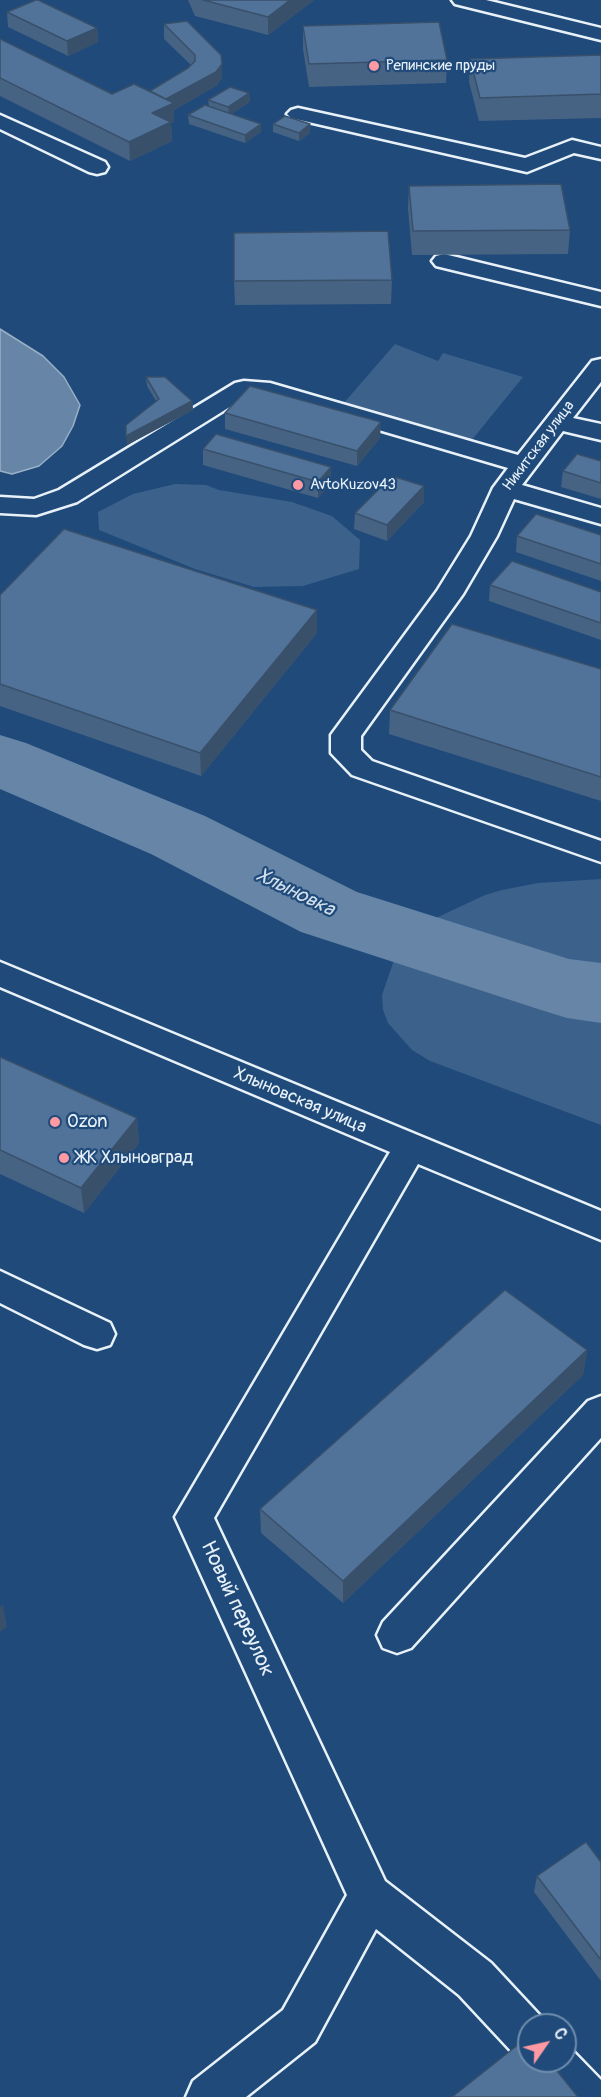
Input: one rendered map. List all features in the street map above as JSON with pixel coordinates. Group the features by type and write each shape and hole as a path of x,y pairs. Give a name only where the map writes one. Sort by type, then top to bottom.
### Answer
{"street":[{"path":"462,0 601,34"},
{"path":"298,114 527,165 573,146 601,153"},
{"path":"0,121 96,167"},
{"path":"444,261 601,299"},
{"name":"Никитская улица","path":"601,366 506,488 484,536 449,594 346,735 346,753 362,768 601,852"},
{"path":"0,505 36,507 68,496 244,388 261,388 524,465"},
{"path":"556,422 601,432"},
{"path":"506,488 601,516"},
{"name":"Хлыновская улица","path":"0,974 601,1226"},
{"name":"Новый переулок","path":"411,1148 194,1517 370,1896 475,1979 517,2024"},
{"path":"0,1286 97,1334"},
{"path":"397,1635 601,1412"},
{"path":"208,2097 299,2026 370,1896"},
{"path":"562,2073 585,2097"}],"shaded area":[{"path":"0,329 43,356 64,377 80,405 73,426 62,446 39,466 12,474 0,471"},
{"path":"395,344 438,361 443,353 523,377 471,441 343,404"},
{"path":"175,484 206,485 219,490 292,502 332,516 360,540 359,569 303,586 254,587 195,569 99,530 98,512 133,494"},
{"path":"601,879 601,1125 430,1061 412,1050 388,1023 383,1010 382,995 395,957 423,924 485,895 502,890 538,883"}],"building":[{"path":"36,0 97,28 67,41 7,12"},
{"path":"203,0 290,0 268,17"},
{"path":"187,21 221,55 222,64 216,72 166,99 150,91 188,68 195,61 195,55 164,24"},
{"path":"439,22 447,60 309,64 303,26"},
{"path":"0,39 112,94 134,84 174,103 152,113 171,122 129,142 0,78"},
{"path":"601,55 601,94 480,98 470,59"},
{"path":"230,87 249,93 228,107 208,100"},
{"path":"205,105 261,124 245,135 188,115"},
{"path":"285,116 310,124 299,133 273,124"},
{"path":"561,184 570,230 413,231 409,186"},
{"path":"388,231 392,280 234,281 234,233"},
{"path":"146,377 165,377 192,401 126,436 126,425 159,399"},
{"path":"250,386 381,422 357,451 225,413"},
{"path":"216,434 331,467 318,482 203,449"},
{"path":"577,454 601,461 601,483 563,471"},
{"path":"392,476 424,486 387,525 355,513"},
{"path":"536,514 601,535 601,564 517,536"},
{"path":"64,529 317,610 200,753 0,684 0,595"},
{"path":"512,561 601,592 601,623 490,585"},
{"path":"452,624 601,669 601,777 390,710"},
{"name":"ЖК Хлыновград","path":"0,1057 137,1118 81,1188 0,1150"},
{"path":"505,1290 587,1350 343,1581 260,1509"},
{"path":"586,1842 601,1862 601,1960 537,1876"},
{"path":"517,2046 517,2073 559,2073 578,2097 452,2097"}],"waterway":[{"name":"Хлыновка","path":"0,760 178,835 329,912 567,988 601,993"}],"place":[{"name":"Репинские пруды","path":"374,66"},
{"name":"AvtoKuzov43","path":"298,485"},
{"name":"Ozon","path":"55,1122"},
{"name":"ЖК Хлыновград","path":"64,1158"}]}
